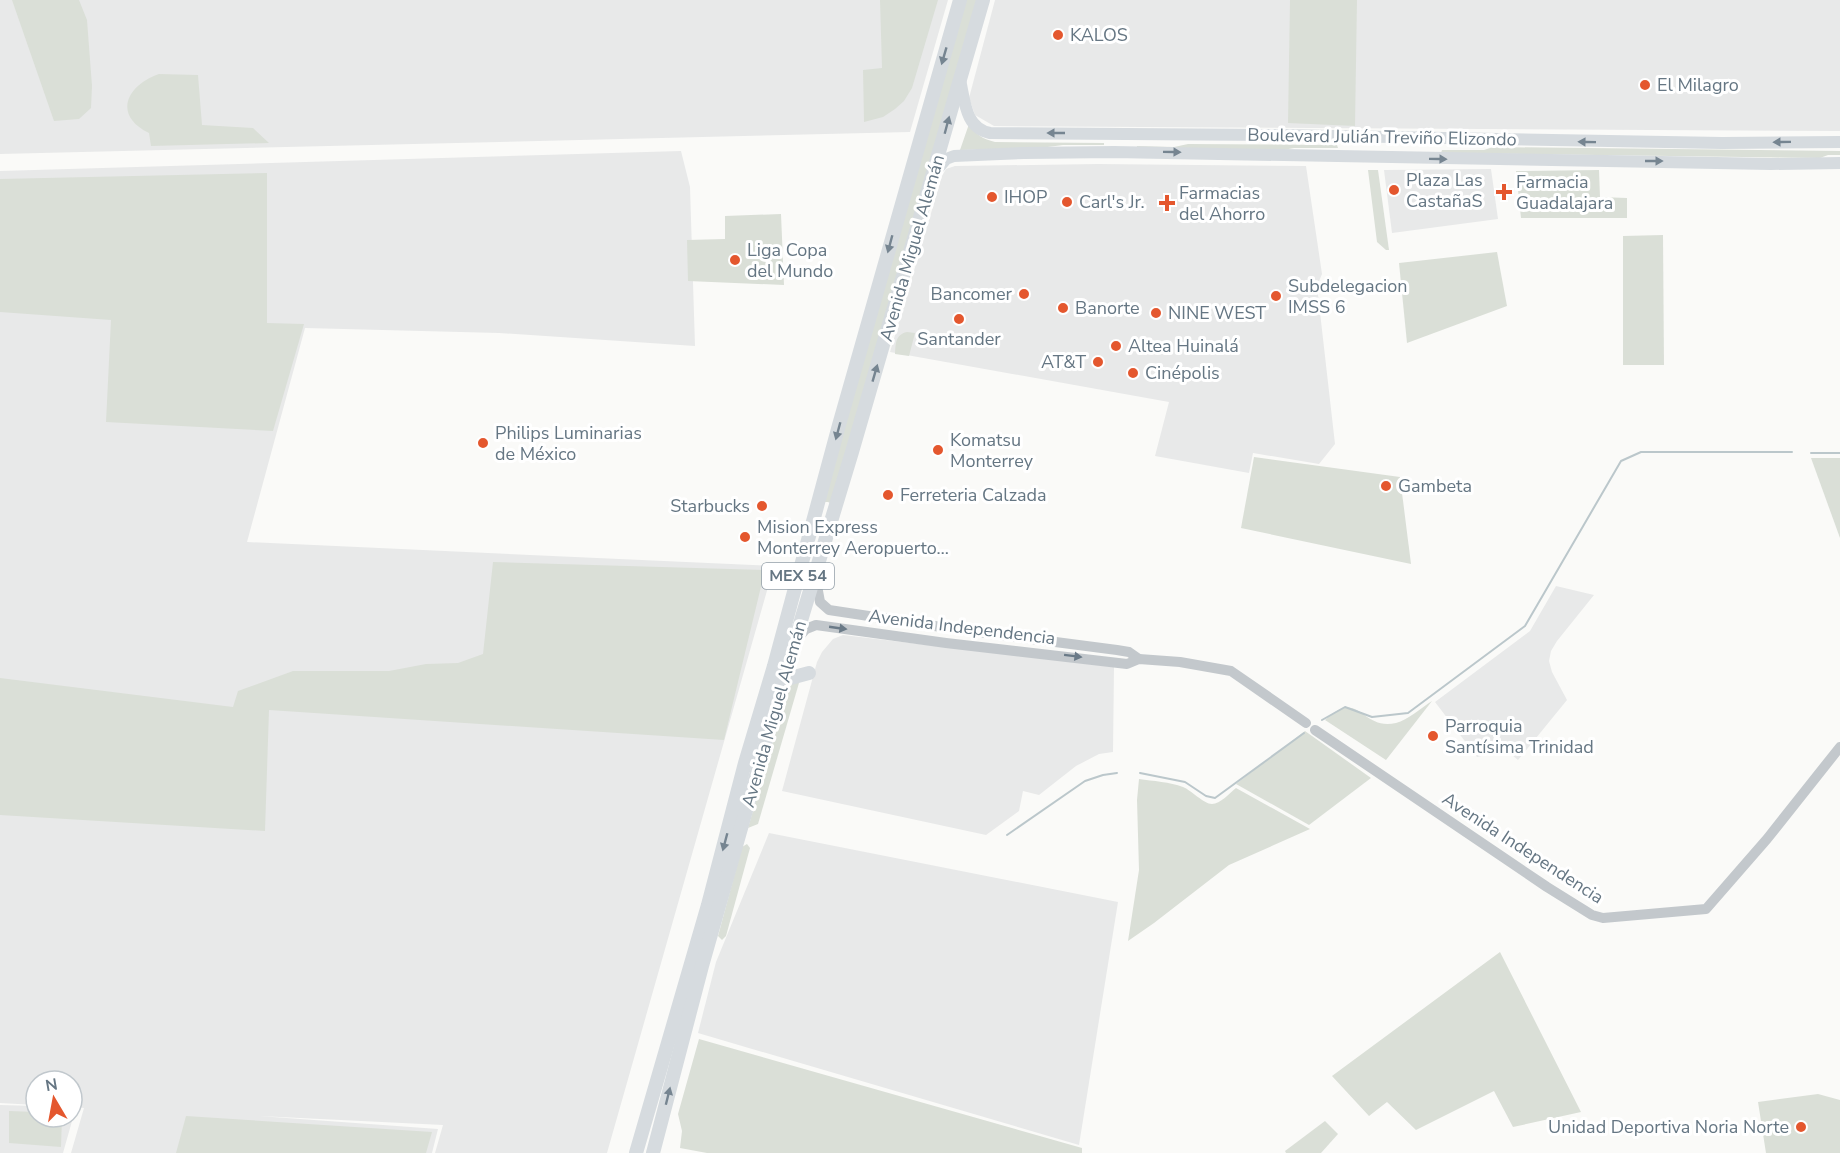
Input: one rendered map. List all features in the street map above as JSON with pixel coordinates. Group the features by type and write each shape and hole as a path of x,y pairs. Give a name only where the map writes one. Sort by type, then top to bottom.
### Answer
{"highway":[{"name":"Avenida Miguel Alemán","path":"636,1153 708,905 745,763 960,0"},
{"name":"Avenida Miguel Alemán","path":"653,1153 702,966 783,680 934,173 983,0"},
{"path":"783,680 808,673"}],"main road":[{"name":"Boulevard Julián Treviño Elizondo","path":"960,80 972,123 982,131 990,133 1229,134 1590,142 1840,142"},
{"path":"1024,153 1040,148 1216,138 1229,134"},
{"path":"1299,156 1307,150 1408,142 1421,137"},
{"name":"Boulevard Julián Treviño Elizondo","path":"934,173 946,159 954,156 1114,152 1771,164 1840,163"}],"street":[{"name":"Avenida Independencia","path":"816,570 818,597 823,607 829,610 1123,651 1139,659"},
{"name":"Avenida Independencia","path":"792,650 806,629 816,625 1127,664 1139,659 1180,662 1231,671 1547,887 1592,915 1603,918 1706,909 1767,839 1840,747"}],"shaded area":[{"path":"0,0 948,0 910,132 0,154"},
{"path":"12,0 79,0 87,20 92,86 91,108 79,119 54,121"},
{"path":"880,0 938,0 912,88 904,101 895,109 883,117 864,122 863,70 882,68"},
{"path":"965,0 978,0 832,504 823,502"},
{"name":"El Milagro","path":"995,0 1840,0 1840,131 994,126 975,115 969,98"},
{"path":"1290,0 1357,0 1355,126 1288,123"},
{"path":"159,74 198,75 202,125 253,128 269,143 151,146 149,133 137,126 130,118 127,109 132,93 139,85"},
{"path":"969,124 980,136 995,142 1104,143 1104,145 960,150"},
{"path":"1188,144 1337,145 1338,148 1294,148 1278,151 1137,148 1137,146 1174,147"},
{"path":"1493,147 1840,151 1840,155 1820,158 1441,153 1442,150 1484,150"},
{"path":"681,151 690,187 695,346 499,333 305,328 247,542 774,566 607,1153 435,1153 443,1125 259,1116 438,1129 432,1153 71,1153 78,1129 84,1129 84,1069 24,1069 24,1104 0,1103 0,171"},
{"name":"Altea Huinalá","path":"1098,164 1306,166 1322,274 1317,286 1335,444 1319,464 1253,453 1249,473 1155,456 1169,402 890,352 946,169 955,166"},
{"name":"Plaza Las CastañaS","path":"1491,169 1498,219 1392,233 1384,170"},
{"path":"1368,170 1378,170 1389,250 1377,242"},
{"path":"1599,170 1600,197 1627,198 1627,218 1521,218 1516,171"},
{"path":"267,173 267,323 304,324 273,431 106,422 111,320 0,312 0,179"},
{"name":"Liga Copa del Mundo","path":"781,214 784,285 688,281 687,240 725,239 725,216"},
{"path":"1663,235 1664,365 1623,365 1623,236"},
{"path":"1497,252 1507,306 1407,343 1399,263"},
{"path":"907,332 915,333 909,356 895,354 898,337"},
{"path":"1254,457 1400,477 1411,564 1241,528"},
{"path":"1811,458 1840,458 1840,538"},
{"path":"493,562 765,570 724,740 269,710 265,831 0,815 0,678 233,707 238,691 293,671 389,671 426,664 458,663 483,654"},
{"path":"1556,586 1594,595 1551,651 1549,661 1552,672 1567,700 1518,760 1506,750 1477,757 1435,702 1530,631"},
{"path":"843,635 1114,667 1113,752 1099,754 1076,766 1039,795 1023,791 1019,811 986,835 782,791 817,662 833,639"},
{"path":"801,676 758,824 748,828 790,682"},
{"path":"1432,701 1386,760 1325,720 1337,711 1346,708 1384,724 1396,723 1410,717"},
{"path":"1305,731 1371,778 1309,825 1236,784"},
{"path":"1139,779 1183,787 1205,802 1212,804 1222,800 1236,788 1310,829 1229,865 1128,941 1139,870 1137,800"},
{"path":"769,833 1118,902 1079,1145 698,1033 716,962"},
{"path":"747,844 750,848 726,936 722,940 718,936 742,847"},
{"path":"1500,952 1581,1112 1513,1127 1494,1091 1416,1130 1387,1102 1369,1116 1332,1076"},
{"path":"699,1039 1082,1148 1082,1153 707,1153 680,1148 682,1131 678,1114"},
{"name":"Unidad Deportiva Noria Norte","path":"1818,1094 1840,1100 1840,1153 1766,1153 1758,1102"},
{"path":"0,1105 24,1106 24,1129 70,1129 63,1153 0,1153"},
{"path":"9,1111 24,1112 24,1129 62,1129 61,1147 9,1143"},
{"path":"186,1116 432,1132 426,1153 176,1153"},
{"path":"1325,1121 1338,1134 1321,1153 1286,1153 1285,1151"}],"waterway":[{"path":"1322,720 1345,707 1372,717 1408,713 1525,626 1621,461 1641,452 1792,452"},
{"path":"1811,453 1840,453"},
{"path":"1140,773 1185,782 1206,796 1215,798 1304,733"},
{"path":"1007,835 1085,781 1117,773"}],"place":[{"name":"KALOS","path":"1058,35"},
{"name":"El Milagro","path":"1645,85"},
{"name":"Plaza Las CastañaS","path":"1394,190"},
{"name":"Farmacia Guadalajara","path":"1504,192"},
{"name":"IHOP","path":"992,197"},
{"name":"Carl's Jr.","path":"1067,202"},
{"name":"Farmacias del Ahorro","path":"1167,203"},
{"name":"Liga Copa del Mundo","path":"735,260"},
{"name":"Bancomer","path":"1024,294"},
{"name":"Subdelegacion IMSS 6","path":"1276,296"},
{"name":"Banorte","path":"1063,308"},
{"name":"NINE WEST","path":"1156,313"},
{"name":"Santander","path":"959,319"},
{"name":"Altea Huinalá","path":"1116,346"},
{"name":"AT&T","path":"1098,362"},
{"name":"Cinépolis","path":"1133,373"},
{"name":"Philips Luminarias de México","path":"483,443"},
{"name":"Komatsu Monterrey","path":"938,450"},
{"name":"Gambeta","path":"1386,486"},
{"name":"Ferreteria Calzada","path":"888,495"},
{"name":"Starbucks","path":"762,506"},
{"name":"Mision Express Monterrey Aeropuerto…","path":"745,537"},
{"name":"Parroquia Santísima Trinidad","path":"1433,736"},
{"name":"Unidad Deportiva Noria Norte","path":"1801,1127"}]}
